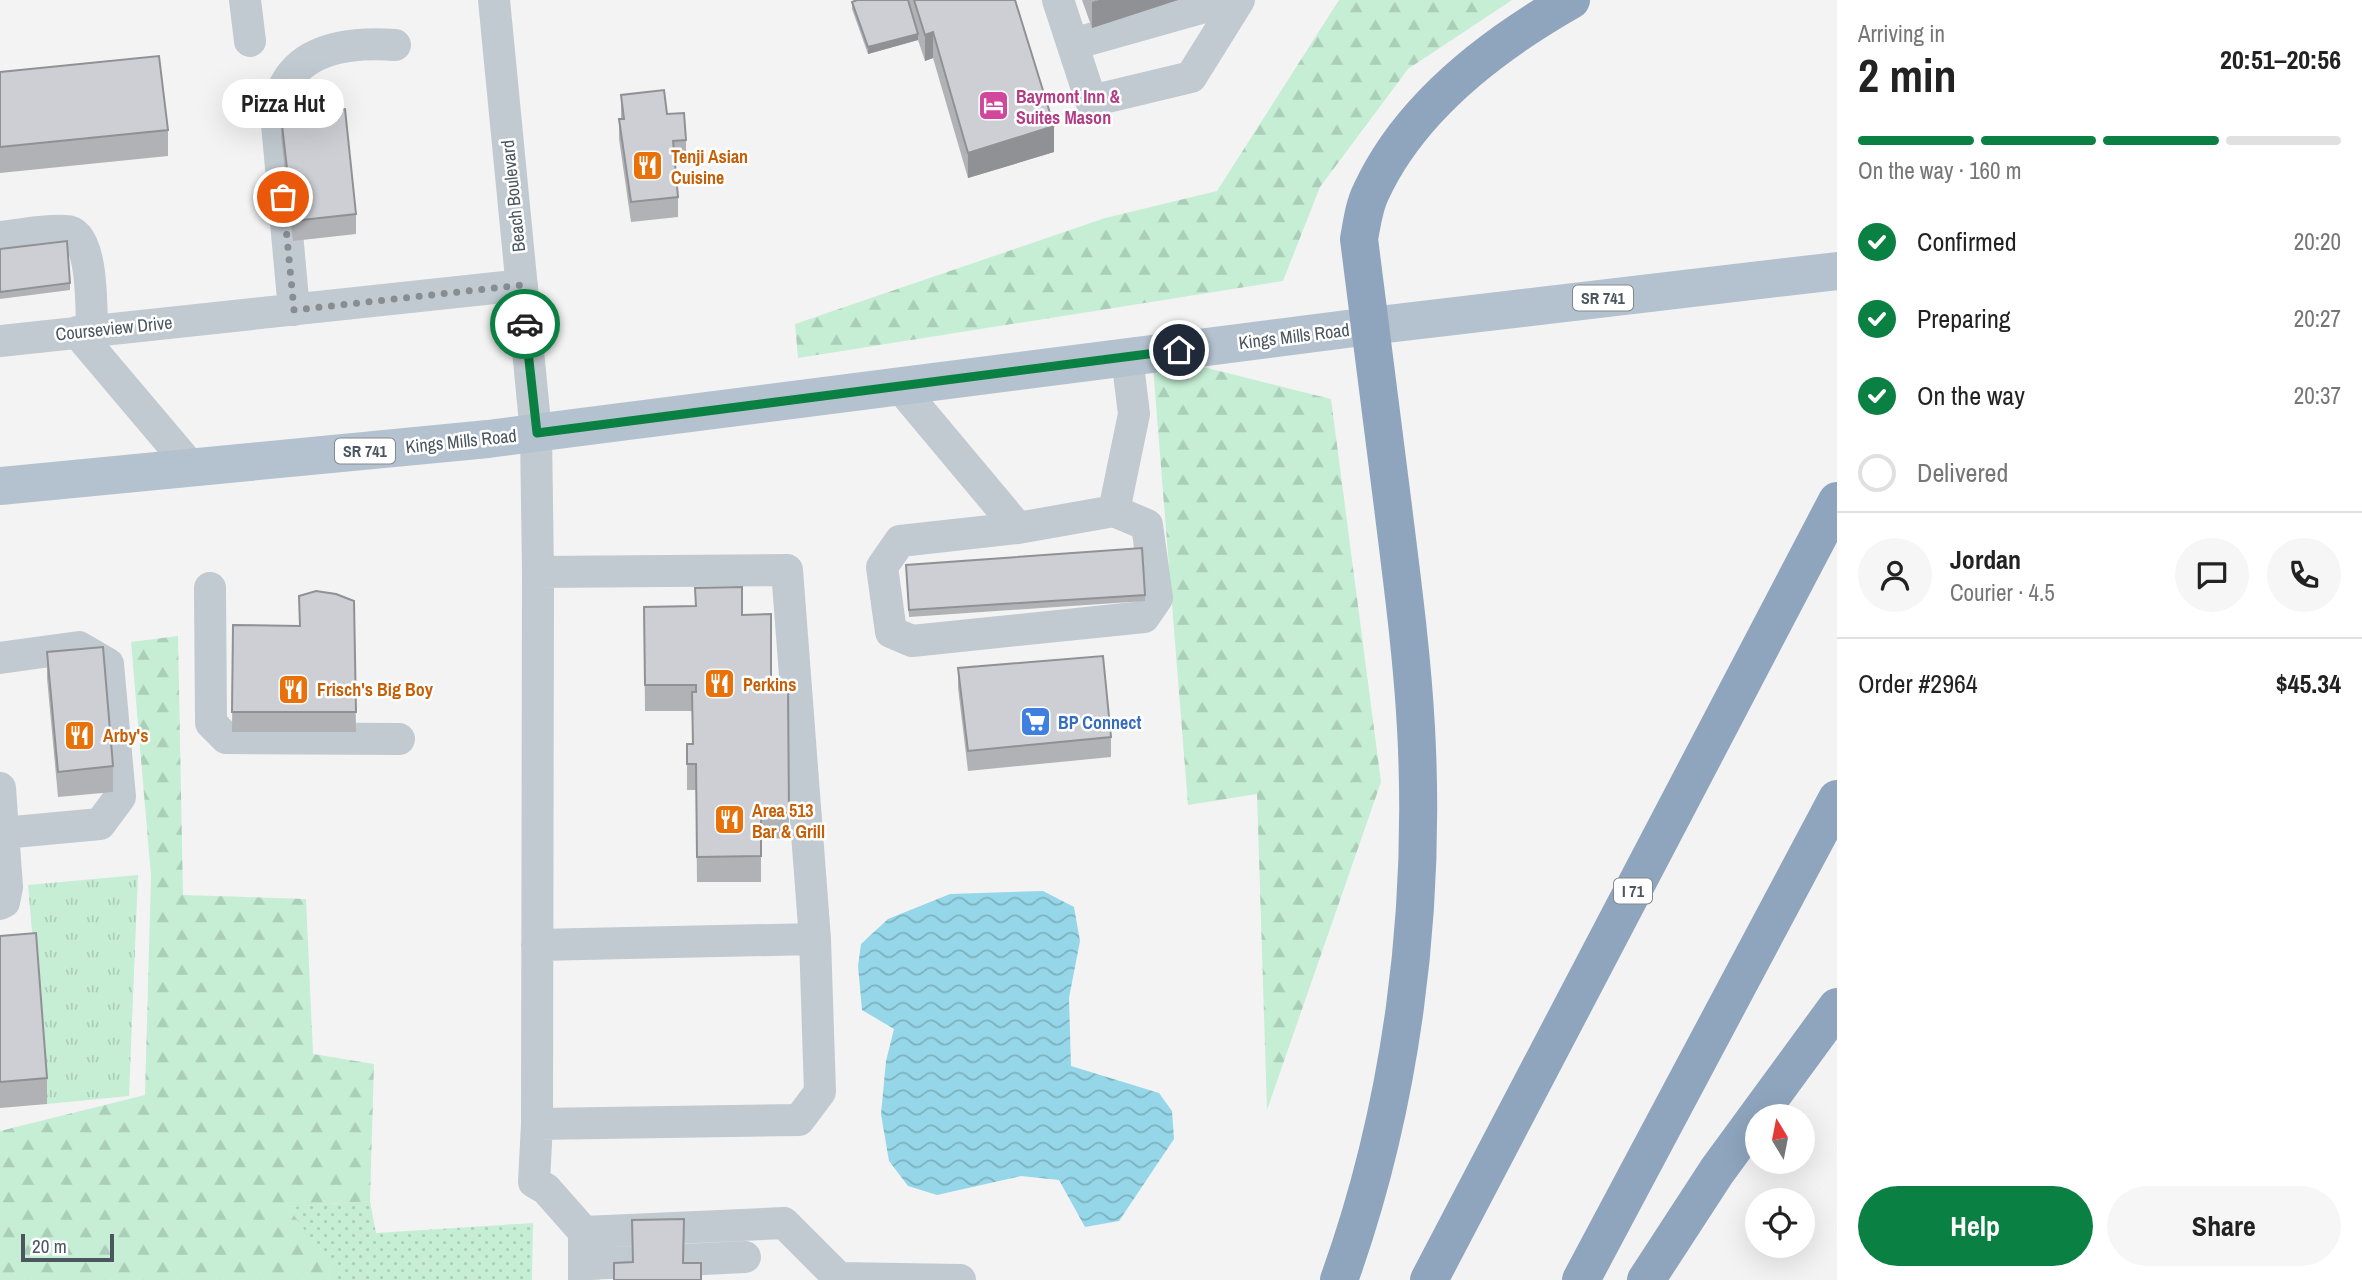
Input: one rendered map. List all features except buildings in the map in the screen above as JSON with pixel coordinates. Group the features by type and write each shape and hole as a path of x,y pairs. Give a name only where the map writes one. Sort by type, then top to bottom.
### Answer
{"highway":[{"path":"1339,1280 1375,1161 1394,1071 1415,910 1418,795 1416,726 1402,576 1359,239 1370,194 1392,153 1436,100 1471,69 1571,0"},
{"name":"I 71","path":"1429,1280 1837,501"},
{"path":"1581,1280 1837,799"},
{"path":"1646,1280 1717,1171 1837,1007"}],"main road":[{"name":"Kings Mills Road","path":"0,486 537,433 1370,326 1837,271"}],"street":[{"path":"245,0 250,41"},
{"name":"Beach Boulevard","path":"494,0 537,433 537,1124 534,1182 546,1189 584,1232"},
{"path":"1058,0 1091,101 1191,77 1239,0"},
{"path":"1073,44 1229,0"},
{"path":"294,310 277,124 281,96 294,73 306,61 329,49 363,43 395,45"},
{"path":"0,237 69,230 79,236 86,250 85,332 192,468"},
{"name":"Courseview Drive","path":"0,341 522,285"},
{"path":"1114,511 1134,414 1127,357"},
{"path":"900,387 1018,528"},
{"path":"1114,511 1147,525 1157,598 1144,617 912,642 891,632 882,567 900,541 1018,528 1114,511"},
{"path":"537,1124 799,1120 820,1092 815,939 787,570 538,572"},
{"path":"210,588 211,723 226,738 399,739"},
{"path":"0,658 79,647 108,664 120,797 100,824 4,845"},
{"path":"0,788 7,887 4,902 0,904"},
{"path":"537,944 815,939"},
{"path":"633,1262 584,1272 584,1232 784,1223 839,1278 960,1280"},
{"path":"683,1260 745,1257"}],"green space":[{"path":"1339,0 1512,0 1408,69 1320,187 1283,281 798,358 795,324 1105,218 1217,191"},
{"path":"1152,354 1331,399 1381,782 1267,1110 1257,794 1188,805"},
{"path":"178,636 183,895 306,899 313,1054 374,1064 370,1201 288,1207 336,1273 328,1280 0,1280 0,1131 145,1095 151,876 131,642"},
{"path":"138,875 129,1096 47,1104 28,885"},
{"path":"370,1201 376,1233 533,1223 532,1280 328,1280 335,1273 287,1207"}],"water":[{"path":"1043,891 1074,907 1080,941 1069,998 1071,1066 1159,1093 1172,1111 1174,1139 1119,1221 1085,1227 1059,1180 1021,1176 937,1195 908,1186 889,1161 881,1114 886,1061 894,1029 862,1010 858,966 861,944 888,919 950,894"}],"way so far":[{"path":"283,197 294,310 522,285 525,324"}],"place":[{"name":"Baymont Inn & Suites Mason","path":"993,106"},
{"name":"Tenji Asian Cuisine","path":"648,166"},
{"name":"Pizza Hut","path":"283,197"},
{"name":"Perkins","path":"720,684"},
{"name":"Frisch's Big Boy","path":"294,689"},
{"name":"BP Connect","path":"1035,722"},
{"name":"Arby's","path":"80,735"},
{"name":"Area 513 Bar & Grill","path":"729,820"}],"route":[{"path":"525,324 537,433 1179,350"}]}
